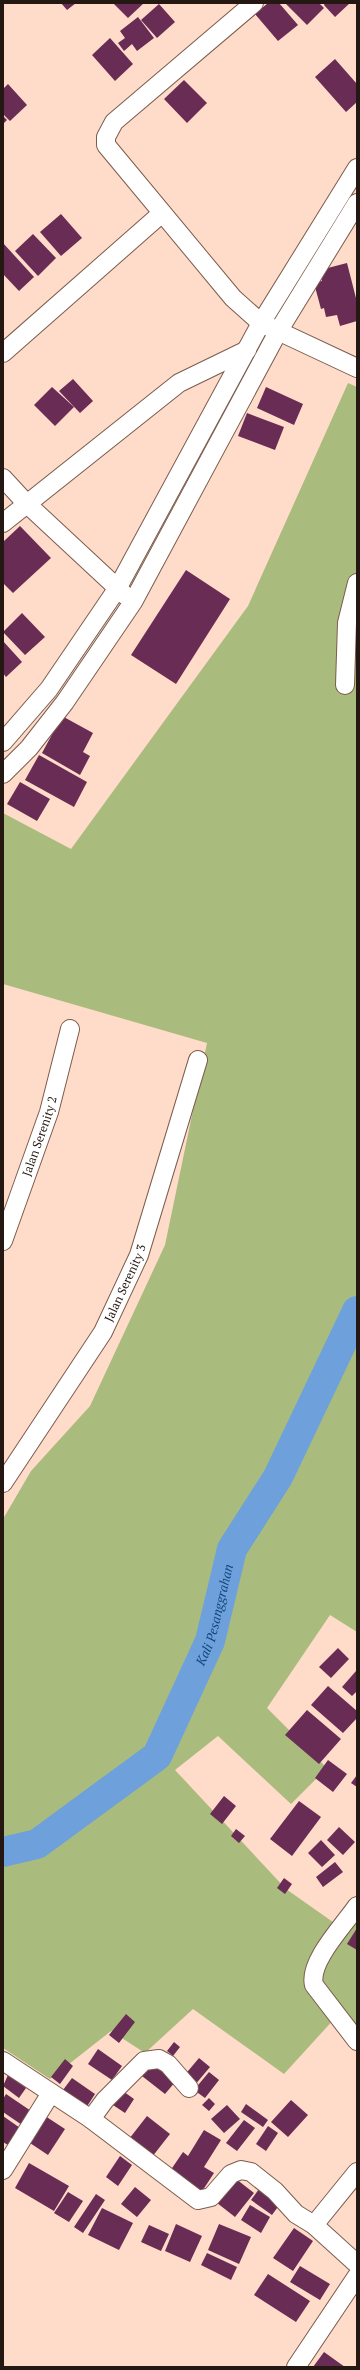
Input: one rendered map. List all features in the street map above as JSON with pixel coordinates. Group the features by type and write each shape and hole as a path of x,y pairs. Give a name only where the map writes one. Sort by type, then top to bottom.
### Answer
{"street":[{"path":"254,3 114,122 106,136 106,145 161,214 233,298 261,323 279,330 357,368"},
{"path":"3,742 49,689 117,589 261,323 357,168"},
{"path":"3,774 29,748 65,702 133,602 279,330 357,203"},
{"path":"3,353 161,214"},
{"path":"3,523 26,503 179,383 247,350"},
{"path":"3,478 26,503 117,589 133,602"},
{"path":"345,685 347,623 357,583"},
{"name":"Jalan Serenity 2","path":"3,1241 49,1112 70,1029"},
{"name":"Jalan Serenity 3","path":"3,1483 103,1332 132,1269 154,1206 198,1060"},
{"path":"357,1906 316,1964 313,1981 314,1986 357,2041"},
{"path":"91,2119 105,2100 144,2061 159,2059 164,2061 189,2088"},
{"path":"3,2061 91,2119 198,2200 211,2197 231,2174 241,2170 251,2172 275,2191 296,2214 314,2225 357,2264"},
{"path":"3,2170 51,2093"},
{"path":"314,2225 357,2172"},
{"path":"296,2367 357,2276"}],"green space":[{"path":"348,383 357,387 357,1632 330,1615 267,1708 327,1768 291,1804 218,1736 175,1770 286,1889 340,1927 357,1904 357,2038 336,2017 284,2074 193,2009 145,2053 111,2031 50,2079 3,2048 3,1519 31,1471 90,1406 165,1245 207,1043 3,984 3,813 71,849 248,606"}],"building":[{"path":"61,3 76,3 67,10"},
{"path":"113,3 144,3 128,18"},
{"path":"268,3 279,3 298,25 278,41 255,14"},
{"path":"285,3 319,3 324,8 307,25"},
{"path":"325,3 350,3 335,17 324,5"},
{"path":"159,4 175,22 157,38 141,20"},
{"path":"138,17 154,38 137,51 132,44 124,51 118,43 125,38 120,31"},
{"path":"110,38 133,64 115,81 92,55"},
{"path":"335,59 357,84 357,102 346,112 315,77"},
{"path":"184,80 207,103 187,123 164,99"},
{"path":"8,84 27,105 10,121 3,114 3,89"},
{"path":"3,116 7,120 3,124"},
{"path":"61,214 82,238 61,256 40,232"},
{"path":"33,234 56,258 38,276 15,251"},
{"path":"3,243 34,277 19,291 3,274"},
{"path":"347,263 357,302 357,321 340,326 337,315 326,317 324,308 321,309 314,283 322,281 320,270"},
{"path":"73,379 93,401 80,413 59,391"},
{"path":"52,387 74,407 55,426 34,405"},
{"path":"266,387 303,404 294,425 257,408"},
{"path":"247,413 284,427 275,450 238,436"},
{"path":"20,526 51,558 13,593 3,583 3,542"},
{"path":"186,570 230,599 176,684 131,655"},
{"path":"22,613 45,637 25,655 3,632"},
{"path":"3,641 22,662 6,677 3,673"},
{"path":"62,716 93,733 83,752 90,756 80,775 42,753"},
{"path":"39,755 87,782 74,807 25,780"},
{"path":"20,782 50,799 37,821 7,804"},
{"path":"338,1648 349,1659 331,1678 319,1667"},
{"path":"356,1671 357,1691 352,1696 342,1687"},
{"path":"328,1686 357,1711 357,1718 343,1733 311,1705"},
{"path":"307,1710 341,1739 319,1764 285,1735"},
{"path":"328,1760 347,1774 333,1792 315,1778"},
{"path":"357,1775 357,1787 351,1783"},
{"path":"224,1796 236,1806 222,1824 210,1814"},
{"path":"299,1801 321,1817 292,1856 270,1839"},
{"path":"339,1827 355,1842 343,1855 327,1840"},
{"path":"236,1829 245,1836 239,1843 231,1836"},
{"path":"321,1840 335,1855 322,1867 308,1853"},
{"path":"335,1862 343,1872 323,1887 316,1877"},
{"path":"284,1878 292,1884 285,1894 277,1888"},
{"path":"357,1928 357,1950 347,1944"},
{"path":"126,2014 135,2022 119,2043 109,2035"},
{"path":"174,2042 180,2047 173,2056 167,2051"},
{"path":"98,2049 122,2066 112,2080 88,2064"},
{"path":"199,2058 210,2067 194,2086 183,2077"},
{"path":"65,2059 73,2066 60,2084 51,2077"},
{"path":"153,2063 176,2081 165,2094 142,2076"},
{"path":"209,2072 219,2080 205,2098 194,2090"},
{"path":"8,2075 26,2088 19,2098 3,2086"},
{"path":"72,2078 95,2094 84,2111 60,2094"},
{"path":"120,2089 134,2099 125,2113 110,2103"},
{"path":"6,2094 34,2113 25,2127 3,2112 3,2099"},
{"path":"209,2098 215,2104 209,2111 202,2105"},
{"path":"291,2100 308,2115 288,2137 271,2122"},
{"path":"246,2104 268,2120 263,2127 241,2112"},
{"path":"227,2105 240,2119 224,2133 211,2119"},
{"path":"42,2114 65,2129 48,2155 24,2139"},
{"path":"3,2116 23,2130 11,2147 3,2142"},
{"path":"147,2116 170,2134 152,2157 129,2139"},
{"path":"244,2120 255,2128 237,2151 226,2143"},
{"path":"268,2126 278,2133 266,2151 256,2144"},
{"path":"204,2130 221,2140 204,2167 214,2173 199,2196 168,2174 183,2152 188,2156"},
{"path":"120,2156 132,2165 118,2186 106,2177"},
{"path":"29,2163 69,2186 54,2211 15,2188"},
{"path":"231,2175 254,2193 235,2217 212,2199"},
{"path":"135,2187 151,2200 137,2217 121,2204"},
{"path":"259,2189 280,2204 272,2215 251,2200"},
{"path":"68,2192 83,2201 69,2222 54,2213"},
{"path":"96,2194 105,2200 83,2233 74,2227"},
{"path":"250,2205 270,2217 261,2233 241,2220"},
{"path":"102,2208 133,2223 119,2250 88,2235"},
{"path":"176,2224 202,2236 190,2262 165,2251"},
{"path":"219,2224 251,2237 239,2264 208,2250"},
{"path":"149,2225 169,2234 161,2251 141,2242"},
{"path":"294,2228 313,2241 293,2271 273,2258"},
{"path":"207,2253 237,2267 231,2280 201,2265"},
{"path":"300,2266 330,2284 320,2300 290,2282"},
{"path":"268,2274 310,2301 296,2322 254,2295"},
{"path":"324,2352 345,2367 313,2367"}],"waterway":[{"name":"Kali Pesanggrahan","path":"3,1852 37,1844 157,1756 210,1641 232,1549 278,1477 357,1311"}]}
